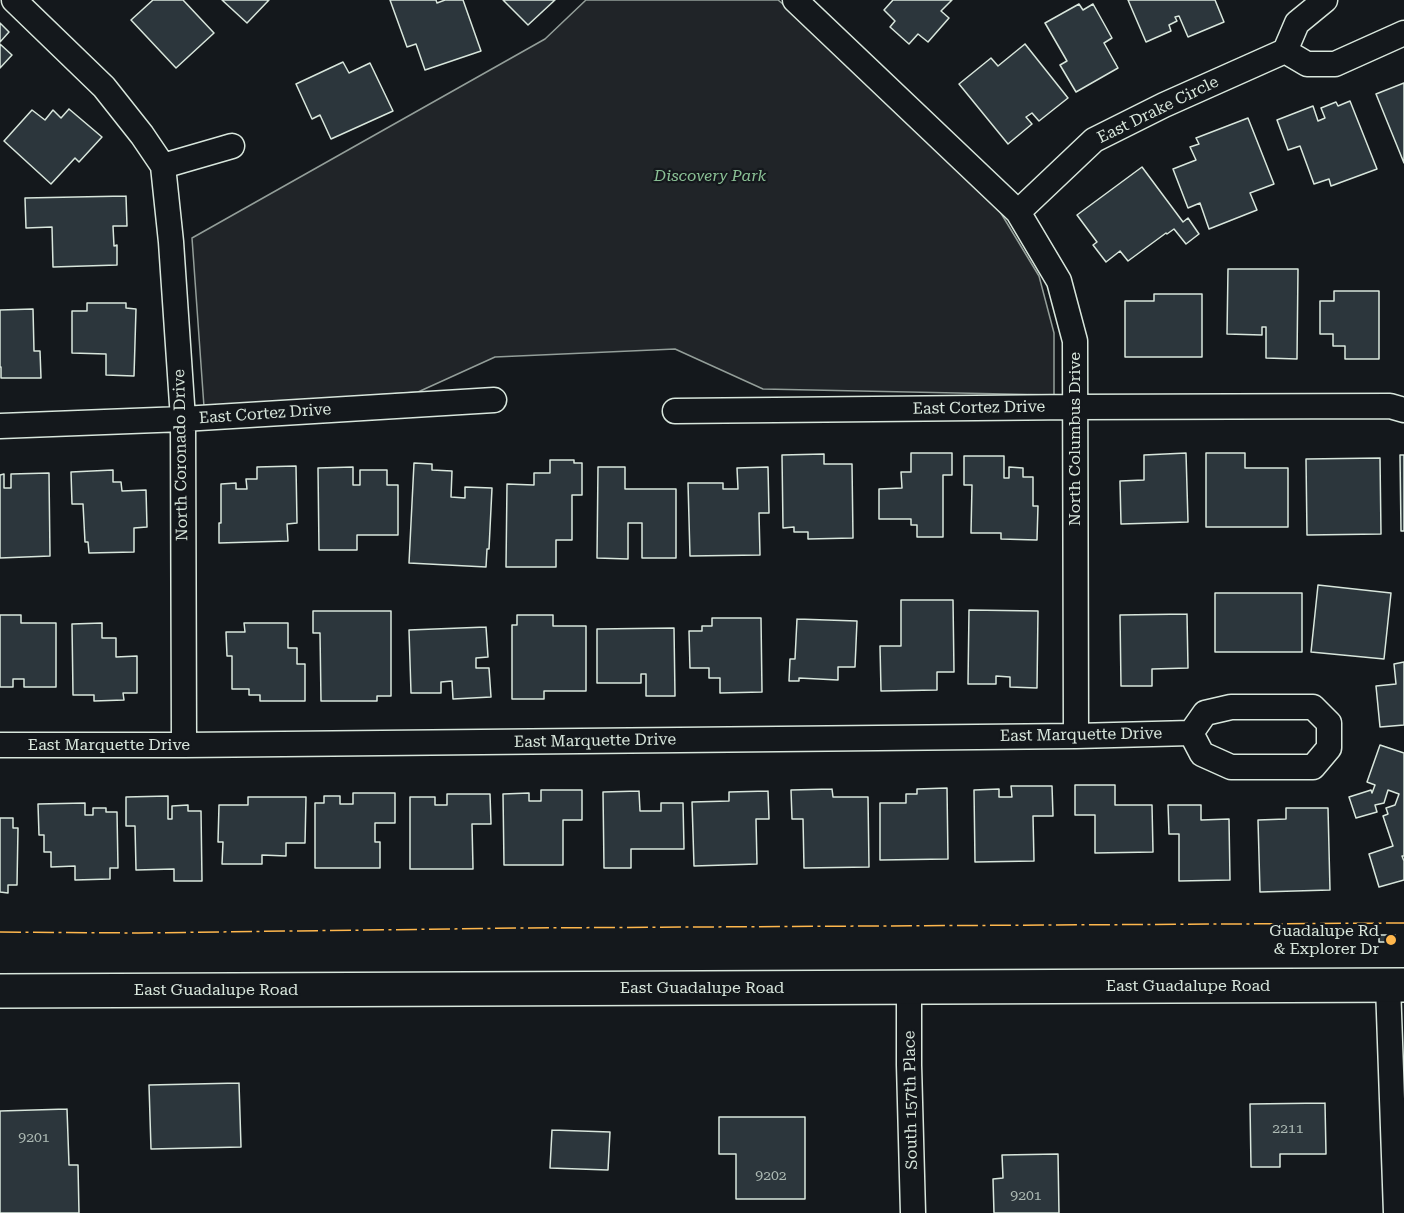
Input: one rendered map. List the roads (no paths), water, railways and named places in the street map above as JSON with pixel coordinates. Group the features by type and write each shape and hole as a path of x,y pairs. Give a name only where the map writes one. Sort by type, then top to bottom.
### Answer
{"main road":[{"name":"East Guadalupe Road","path":"0,991 1396,985"}],"street":[{"name":"North Coronado Drive","path":"14,0 104,87 163,166 171,242 183,419 184,746"},
{"path":"1325,0 1297,23 1285,51 1307,64 1335,64 1404,33"},
{"name":"North Columbus Drive","path":"803,2 1018,212 1059,281 1075,341 1076,736"},
{"name":"East Drake Circle","path":"1018,212 1094,140 1164,105 1285,51"},
{"path":"163,166 232,146"},
{"name":"East Cortez Drive","path":"0,426 183,419 494,400"},
{"name":"East Cortez Drive","path":"675,411 1399,406"},
{"path":"1231,707 1313,707 1329,723 1329,748 1313,767 1231,767 1202,754 1191,733 1205,713 1231,707"},
{"name":"East Marquette Drive","path":"0,745 184,746 1191,733"},
{"path":"1396,985 1396,1213"},
{"name":"South 157th Place","path":"909,987 913,1213"}],"place":[{"name":"Guadalupe Rd & Explorer Dr","path":"1391,940"}],"park label":[{"name":"Discovery Park","path":"710,176"}]}
